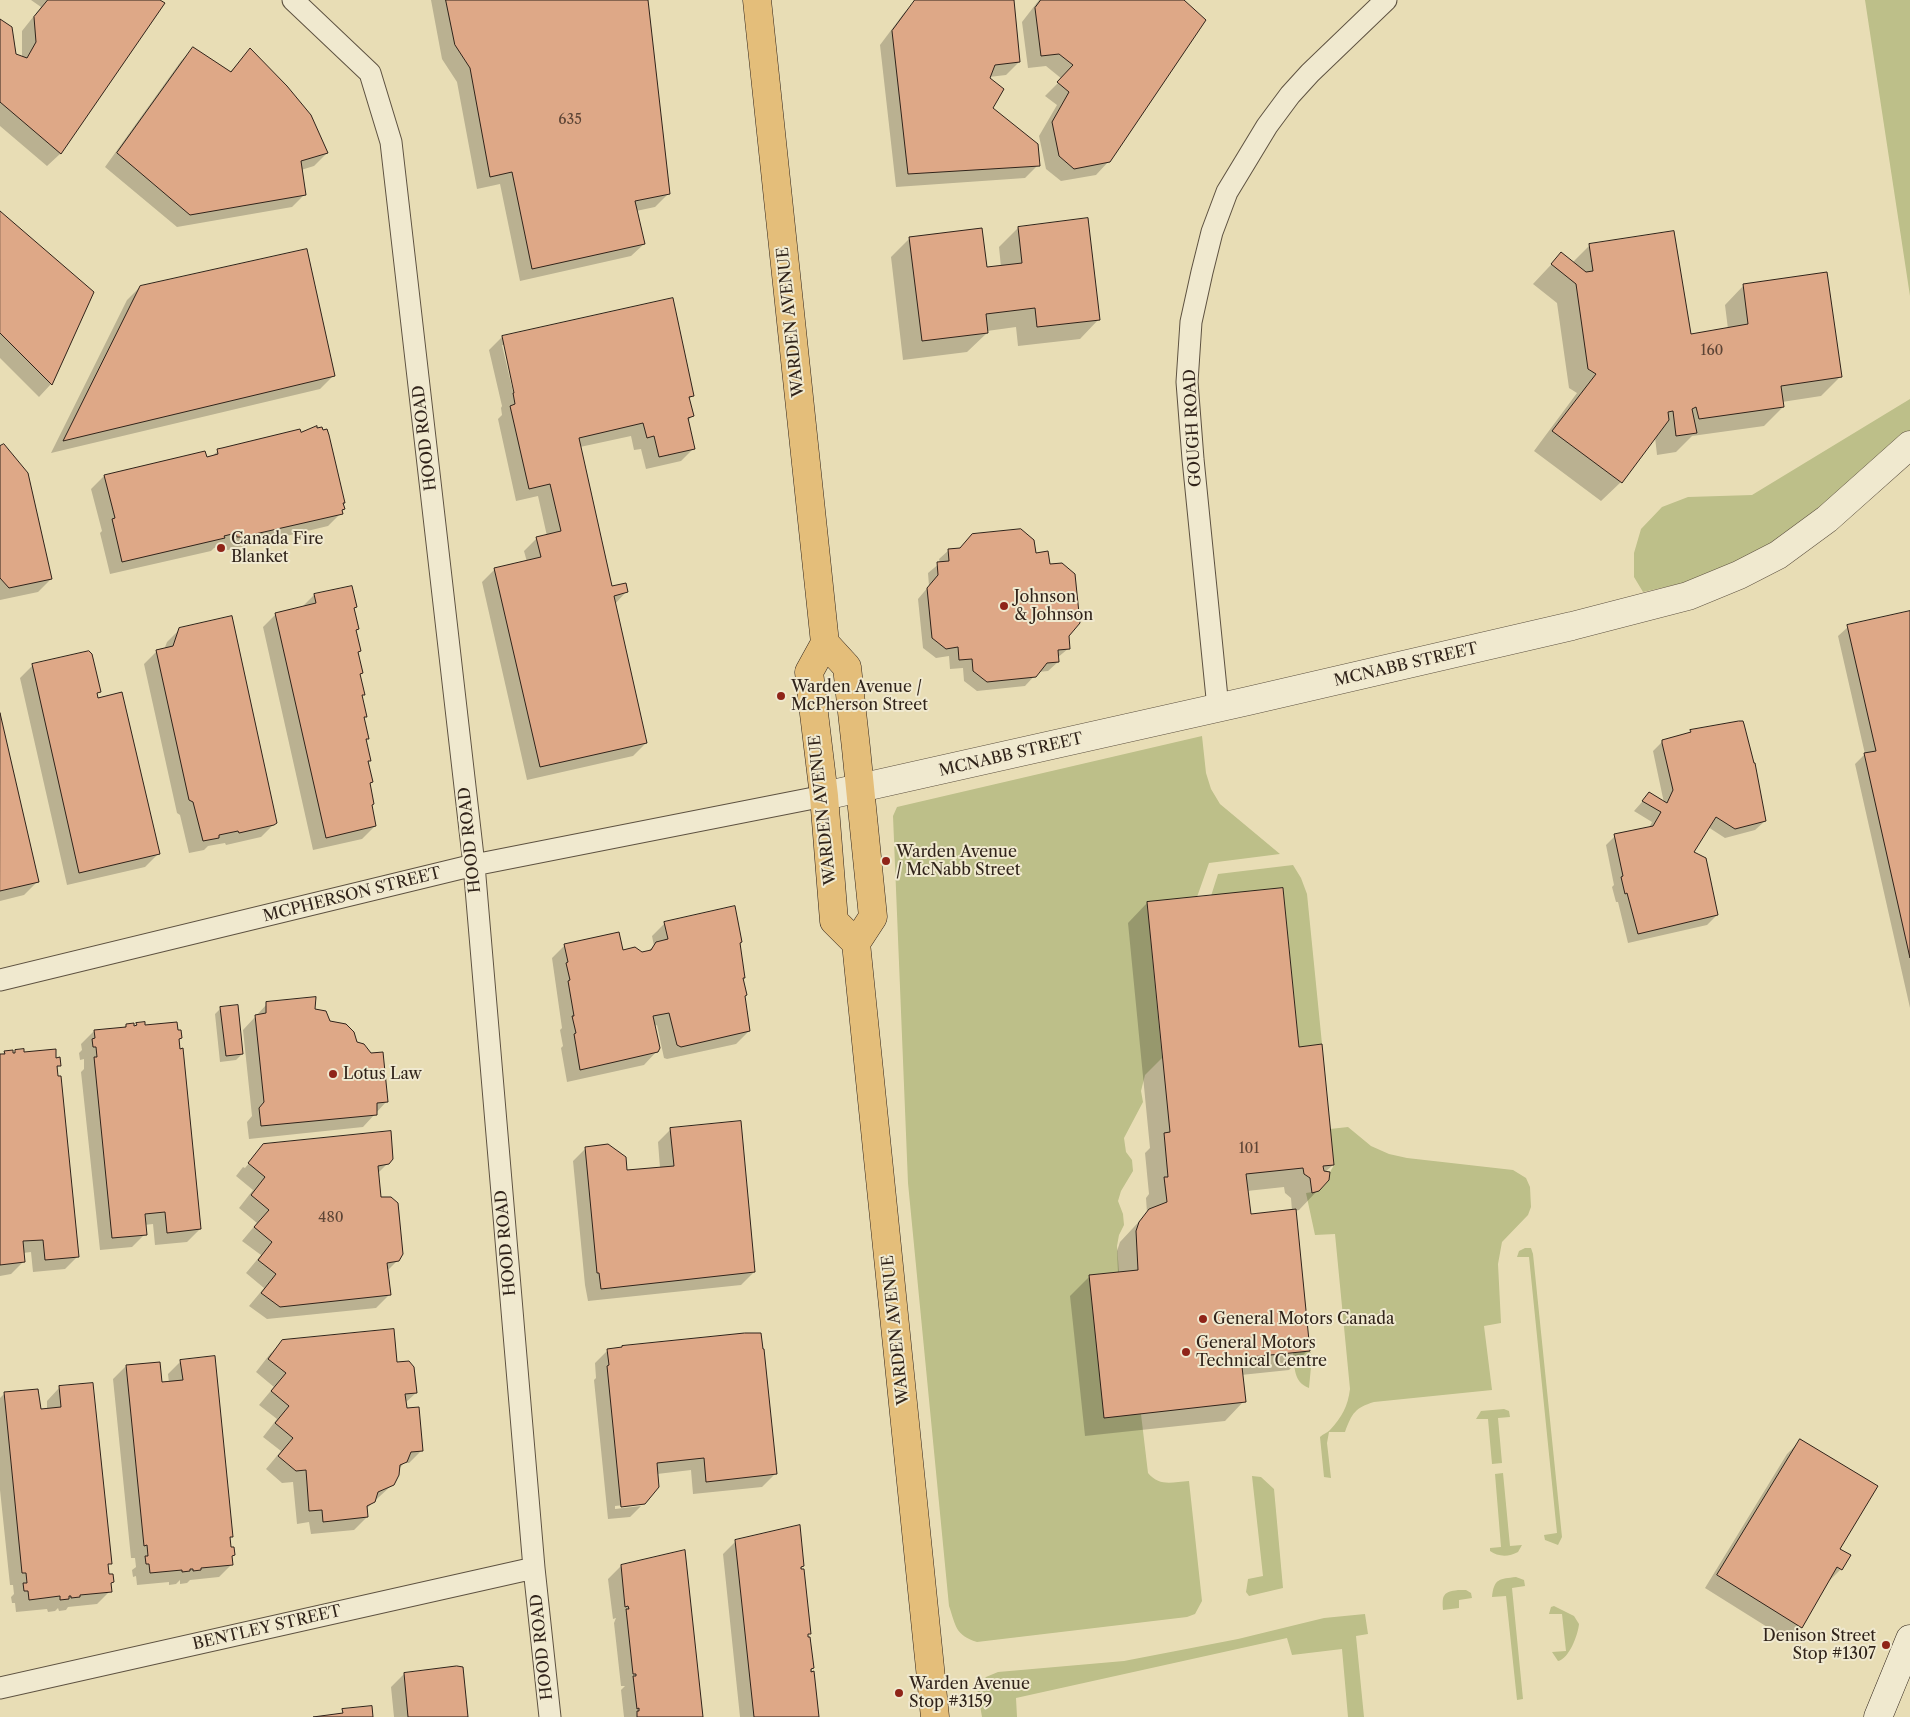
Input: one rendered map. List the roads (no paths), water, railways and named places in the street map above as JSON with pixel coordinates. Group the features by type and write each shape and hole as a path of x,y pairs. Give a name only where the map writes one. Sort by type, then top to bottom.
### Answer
{"main road":[{"name":"WARDEN AVENUE","path":"757,0 825,643 809,672 824,796 834,921 856,943 935,1717"},
{"path":"825,643 848,668 873,917 856,943"}],"street":[{"name":"HOOD ROAD","path":"293,0 370,73 391,142 474,865 534,1568 550,1717"},
{"name":"GOUGH ROAD","path":"1218,708 1193,459 1188,382 1191,322 1202,272 1212,232 1227,192 1267,126 1290,95 1310,73 1386,0"},
{"name":"MCNABB STREET","path":"824,796 859,790 1218,708 1572,626 1688,596 1739,575 1778,555 1827,519 1910,445"},
{"name":"MCPHERSON STREET","path":"0,980 474,865 824,796"},
{"name":"BENTLEY STREET","path":"0,1688 534,1568"},
{"path":"1878,1717 1910,1639"}],"place":[{"name":"Canada Fire Blanket","path":"221,548"},
{"name":"Johnson & Johnson","path":"1004,606"},
{"name":"Warden Avenue / McPherson Street","path":"781,696"},
{"name":"Warden Avenue / McNabb Street","path":"886,861"},
{"name":"Lotus Law","path":"333,1074"},
{"name":"General Motors Canada","path":"1203,1319"},
{"name":"General Motors Technical Centre","path":"1186,1352"},
{"name":"Denison Street Stop #1307","path":"1886,1645"},
{"name":"Warden Avenue Stop #3159","path":"899,1693"}]}
